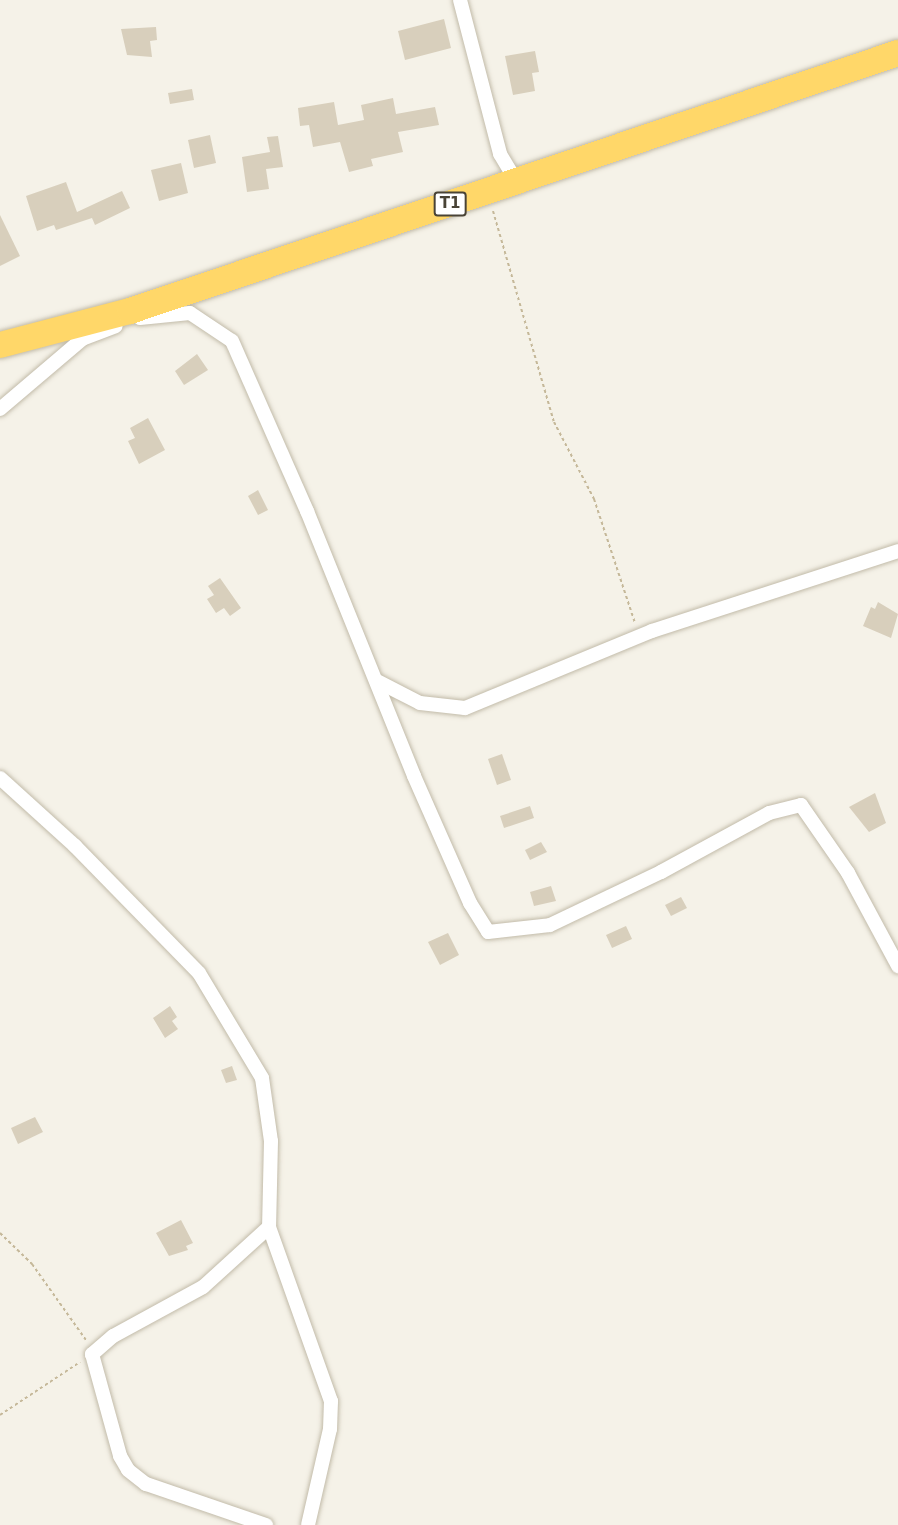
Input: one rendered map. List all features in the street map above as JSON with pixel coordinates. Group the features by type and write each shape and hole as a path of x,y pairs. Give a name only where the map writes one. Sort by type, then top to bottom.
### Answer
{"highway":[{"name":"T1","path":"0,345 108,317 898,53"}],"street":[{"path":"460,0 500,154 516,181"},
{"path":"82,339 141,317 190,313 232,341 377,681 452,864 488,932 550,925 661,872 770,813 801,806 848,873 898,966"},
{"path":"0,409 108,317"},
{"path":"377,681 420,703 465,708 645,634 898,551"},
{"path":"0,778 75,846 199,973 219,1002 262,1078 271,1141 269,1227 331,1401 330,1429 308,1525"},
{"path":"266,1525 146,1484 128,1470 120,1456 92,1354 113,1336 203,1287 269,1227"}],"path":[{"path":"483,193 489,199 503,239 522,320 554,422 594,499 630,617 645,634"},
{"path":"0,1233 32,1264 56,1295 92,1354 0,1415"}],"building":[{"path":"444,19 451,48 405,60 398,31"},
{"path":"156,27 157,40 150,41 152,57 127,55 121,29"},
{"path":"535,51 539,72 532,73 535,91 513,95 505,56"},
{"path":"192,89 194,100 170,104 168,93"},
{"path":"393,98 396,114 435,107 439,125 398,132 403,152 371,159 373,166 349,172 340,142 313,147 309,125 300,126 298,108 334,102 338,125 364,120 361,105"},
{"path":"210,135 216,163 194,168 188,140"},
{"path":"278,136 283,167 266,169 269,189 247,192 242,157 270,152 267,137"},
{"path":"181,163 188,193 159,201 151,170"},
{"path":"66,182 77,212 122,191 130,208 95,225 92,218 56,230 54,225 37,231 26,196"},
{"path":"0,215 20,256 0,266"},
{"path":"197,354 208,370 184,385 175,371"},
{"path":"148,418 165,450 139,464 128,441 135,438 130,428"},
{"path":"258,490 268,510 258,515 248,496"},
{"path":"220,578 241,608 230,616 224,608 216,613 207,599 214,595 208,586"},
{"path":"878,602 898,614 891,638 863,626 871,607 875,609"},
{"path":"502,754 511,780 497,785 488,759"},
{"path":"875,793 886,823 869,832 849,807"},
{"path":"530,806 534,818 504,828 500,816"},
{"path":"541,842 547,852 530,860 525,850"},
{"path":"551,886 556,901 534,906 530,892"},
{"path":"681,897 687,908 671,916 665,905"},
{"path":"626,926 632,939 612,948 606,935"},
{"path":"448,933 459,955 440,965 428,942"},
{"path":"170,1006 177,1017 172,1021 178,1029 165,1038 153,1018"},
{"path":"232,1066 237,1080 226,1083 221,1070"},
{"path":"35,1117 43,1132 18,1144 11,1128"},
{"path":"181,1220 193,1243 186,1246 188,1250 169,1256 156,1233"}]}
